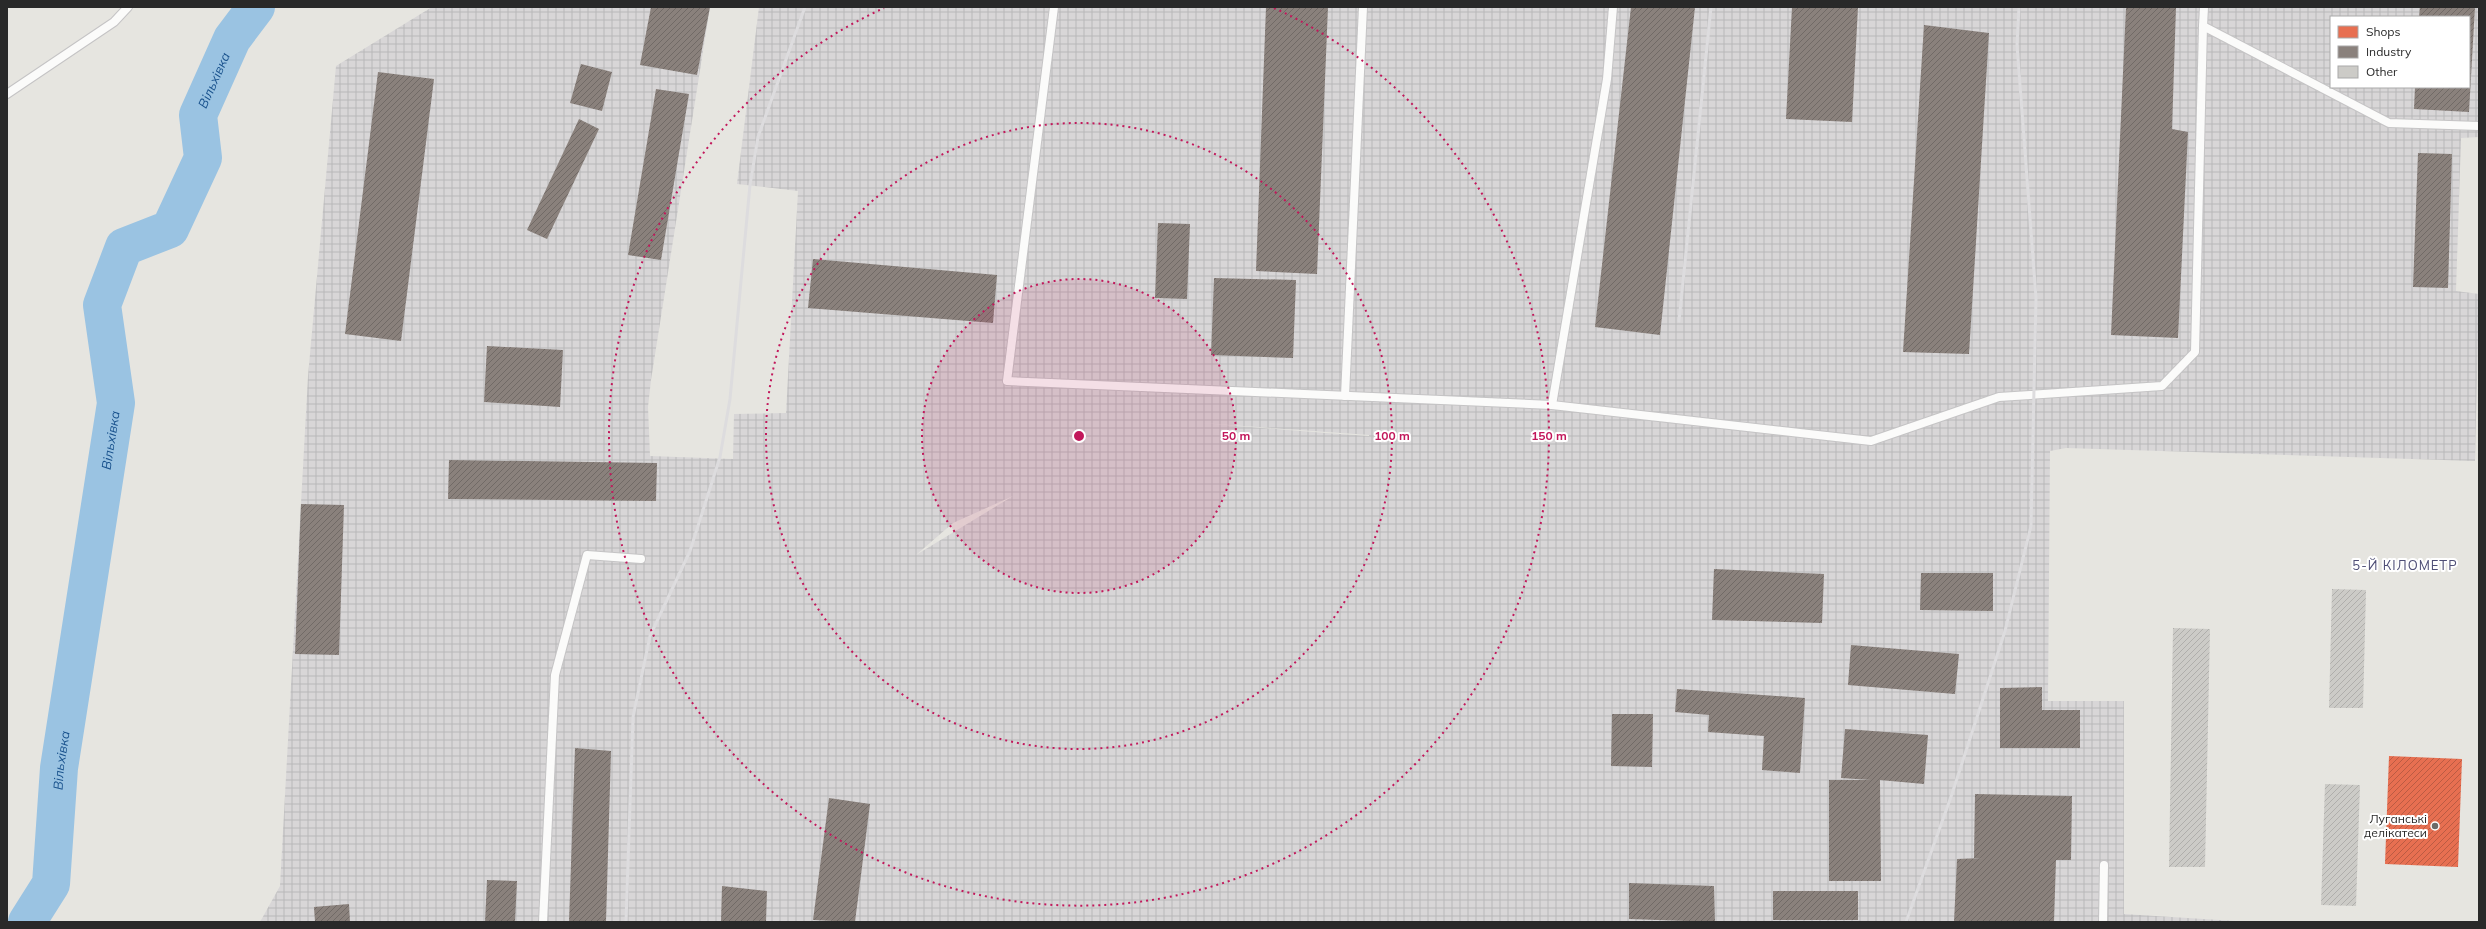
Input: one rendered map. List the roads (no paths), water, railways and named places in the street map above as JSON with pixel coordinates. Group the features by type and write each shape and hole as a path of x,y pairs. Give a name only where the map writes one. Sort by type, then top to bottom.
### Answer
{"lane":[{"path":"7,94 114,22 128,7"},
{"path":"1054,7 1007,381 1552,405 1871,441 1999,397 2162,386 2195,352 2204,7"},
{"path":"1345,396 1363,7"},
{"path":"1552,405 1607,79 1613,7"},
{"path":"2203,26 2389,123 2479,126"},
{"path":"543,922 555,675 587,555 641,559"},
{"path":"2103,922 2104,865"}],"waterway":[{"name":"Вільхівка","path":"27,922 51,884 59,768 116,403 102,305 124,247 170,229 203,158 198,115 232,39 256,7"}],"railway":[{"path":"626,922 633,717 650,636 690,551 720,457 730,399 750,185 758,137 805,7"},
{"path":"1679,321 1711,7"},
{"path":"1906,922 1952,794 2005,631 2031,526 2036,298 2017,45 2019,7"}],"place":[{"name":"Луганські делікатеси","path":"2435,826"}],"district":[{"name":"5-Й КІЛОМЕТР","path":"2405,565"}]}
